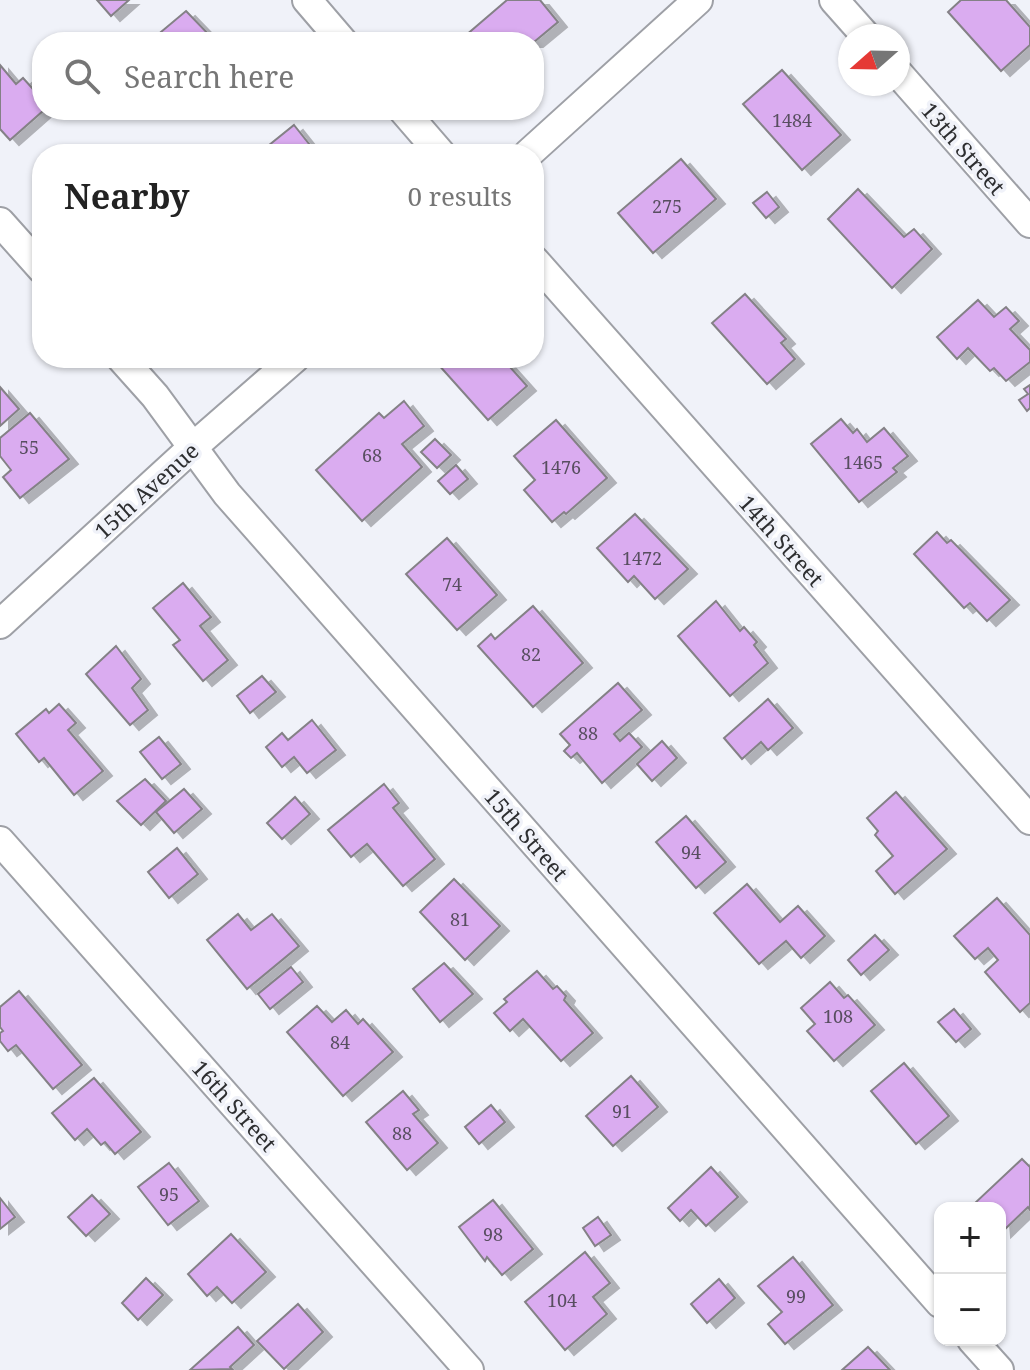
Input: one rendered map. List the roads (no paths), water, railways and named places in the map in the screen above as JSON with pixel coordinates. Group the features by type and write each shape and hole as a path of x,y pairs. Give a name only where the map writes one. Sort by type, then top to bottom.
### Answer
{"street":[{"path":"307,0 334,32"},
{"path":"539,144 698,0"},
{"path":"834,0 855,24"},
{"name":"13th Street","path":"910,87 1030,223"},
{"path":"412,120 432,144"},
{"path":"0,222 32,258"},
{"name":"14th Street","path":"544,271 1030,820"},
{"name":"15th Street","path":"130,368 155,396 227,494 934,1296"},
{"name":"15th Avenue","path":"0,624 284,368"},
{"name":"16th Street","path":"0,841 469,1370"},
{"path":"977,1346 999,1370"}]}
